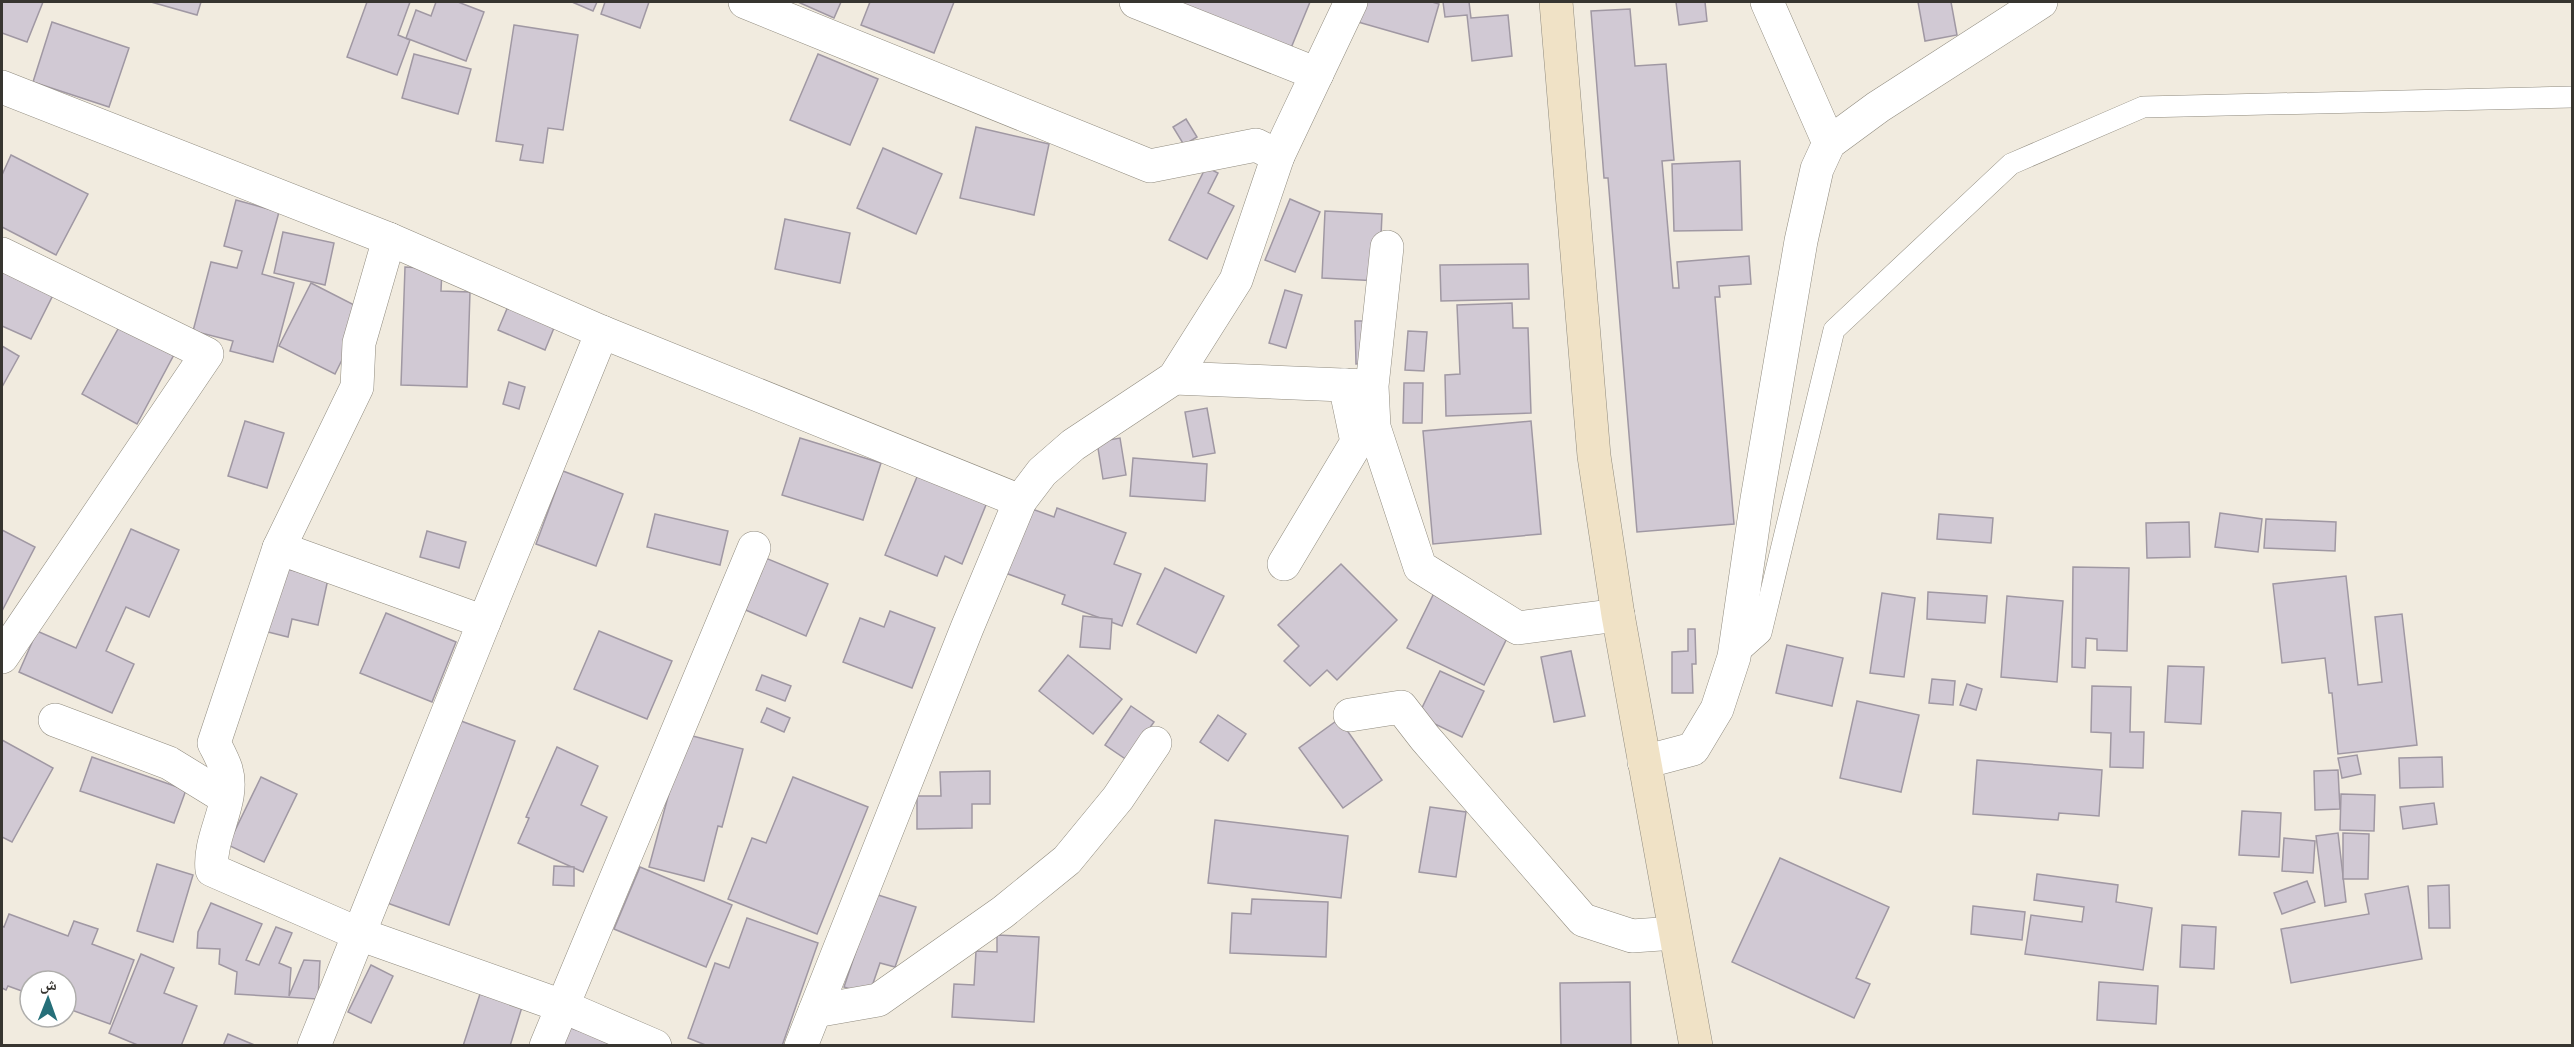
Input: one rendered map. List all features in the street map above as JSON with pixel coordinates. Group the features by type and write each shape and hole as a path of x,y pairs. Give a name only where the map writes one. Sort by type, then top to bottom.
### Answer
{"main road":[{"path":"1556,2 1594,456 1618,615 1696,1046"}],"street":[{"path":"745,2 1150,166 1256,145 1278,156"},
{"path":"1136,2 1317,74"},
{"path":"801,1046 1020,501 1042,472 1074,445 1174,378 1236,280 1278,156 1351,2"},
{"path":"1767,2 1829,143"},
{"path":"1644,762 1693,750 1718,709 1734,657 1757,499 1801,241 1817,169 1829,143 1878,107 2041,2"},
{"path":"2,87 389,239 602,332 1020,501"},
{"path":"389,239 359,343 357,387 279,548 214,743 226,770 226,798 210,855 212,870 359,934 562,1006 655,1046"},
{"path":"1284,564 1357,442 1359,385 1387,247"},
{"path":"2,254 207,354 2,657"},
{"path":"314,1046 602,332"},
{"path":"1174,378 1359,385"},
{"path":"1359,385 1420,567 1518,628 1618,615"},
{"path":"279,548 484,622"},
{"path":"546,1046 754,548"},
{"path":"1350,715 1401,707 1425,738 1583,920 1632,936 1675,933"},
{"path":"55,720 169,763 226,798"},
{"path":"815,1011 878,1000 1002,912 1067,860 1118,798 1155,743"}],"lane":[{"path":"1734,657 1761,633 1834,330 2011,164 2143,107 2572,97"}],"building":[{"path":"2,2 43,2 27,42 2,33"},
{"path":"151,2 201,2 197,15"},
{"path":"367,2 410,2 398,35 410,40 397,75 347,57"},
{"path":"436,2 458,2 484,12 466,61 406,38 416,10 431,16"},
{"path":"572,2 597,2 593,11"},
{"path":"605,2 649,2 640,28 601,14"},
{"path":"798,2 841,2 834,18"},
{"path":"870,2 954,2 934,53 861,25"},
{"path":"1175,2 1310,2 1291,48"},
{"path":"1356,2 1432,2 1439,4 1428,42 1351,20"},
{"path":"1443,2 1469,2 1471,18 1508,15 1512,56 1472,61 1467,15 1445,17"},
{"path":"1676,2 1705,2 1707,21 1679,25"},
{"path":"1918,2 1951,2 1957,35 1925,41"},
{"path":"1630,9 1635,66 1666,64 1674,160 1662,161 1673,288 1679,288 1677,262 1749,256 1751,284 1719,286 1720,297 1715,297 1734,524 1637,532 1608,178 1604,178 1591,11"},
{"path":"52,22 129,48 109,107 33,82"},
{"path":"514,25 578,35 563,130 548,128 543,163 520,160 523,145 496,141"},
{"path":"414,54 471,69 458,114 402,98"},
{"path":"818,54 878,79 850,145 790,120"},
{"path":"1186,119 1197,137 1184,145 1173,127"},
{"path":"976,127 1049,144 1034,215 960,198"},
{"path":"883,148 942,174 916,234 857,208"},
{"path":"11,155 88,194 56,255 2,227 2,175"},
{"path":"1740,161 1742,230 1674,231 1672,164"},
{"path":"1206,167 1218,173 1208,193 1234,206 1207,259 1169,240"},
{"path":"1290,199 1320,212 1295,272 1265,260"},
{"path":"236,200 279,212 262,274 294,283 273,362 230,351 233,341 193,331 211,262 237,268 242,251 224,246"},
{"path":"1325,211 1382,214 1379,281 1322,278"},
{"path":"785,219 850,233 840,283 775,269"},
{"path":"283,232 334,243 325,285 274,273"},
{"path":"1528,264 1529,299 1441,301 1440,265"},
{"path":"2,266 55,291 31,339 2,326"},
{"path":"405,267 442,269 441,291 470,292 467,387 401,385"},
{"path":"311,283 366,311 335,374 279,346"},
{"path":"1285,290 1302,295 1286,348 1269,343"},
{"path":"1512,303 1513,328 1528,328 1531,413 1446,416 1445,375 1460,374 1457,305"},
{"path":"509,304 556,323 545,350 498,330"},
{"path":"123,320 177,349 137,424 82,394"},
{"path":"1355,321 1374,321 1375,363 1356,364"},
{"path":"1408,331 1427,332 1424,371 1405,370"},
{"path":"2,346 19,356 2,387"},
{"path":"509,382 525,387 519,409 503,404"},
{"path":"1404,383 1423,383 1422,423 1403,423"},
{"path":"1207,408 1215,453 1193,457 1185,412"},
{"path":"245,421 284,433 267,488 228,476"},
{"path":"1531,421 1541,534 1433,544 1423,431"},
{"path":"800,438 881,463 863,520 782,495"},
{"path":"1120,438 1126,475 1103,479 1097,442"},
{"path":"1133,458 1207,464 1205,501 1130,496"},
{"path":"563,471 623,494 596,566 536,544"},
{"path":"919,472 988,500 962,564 945,556 937,576 885,555"},
{"path":"1024,506 1054,517 1057,508 1126,533 1114,564 1141,574 1122,626 1062,604 1065,595 1000,571"},
{"path":"2220,513 2262,519 2258,552 2215,547"},
{"path":"655,514 728,531 720,565 647,547"},
{"path":"1939,514 1993,518 1991,543 1937,539"},
{"path":"2266,519 2336,522 2335,551 2264,548"},
{"path":"2189,522 2190,557 2147,558 2146,523"},
{"path":"131,529 179,550 149,617 126,607 106,651 134,664 112,713 19,672 37,631 76,648"},
{"path":"2,530 35,547 2,611"},
{"path":"427,531 466,542 459,568 420,557"},
{"path":"756,554 828,584 806,636 734,605"},
{"path":"1341,564 1397,620 1337,680 1327,670 1310,686 1284,661 1299,646 1278,625"},
{"path":"279,567 328,579 318,625 292,619 288,637 264,631"},
{"path":"2073,567 2129,568 2127,651 2097,650 2097,639 2086,638 2085,668 2072,667"},
{"path":"1165,568 1224,596 1196,653 1137,624"},
{"path":"2346,576 2358,685 2382,682 2375,617 2402,614 2417,745 2338,754 2332,693 2329,693 2325,658 2282,663 2273,584"},
{"path":"1435,591 1512,628 1484,685 1407,648"},
{"path":"1928,592 1987,596 1985,623 1927,619"},
{"path":"1882,593 1915,598 1904,677 1870,673"},
{"path":"2007,596 2063,601 2057,682 2001,677"},
{"path":"890,611 935,628 912,688 843,662 860,618 884,627"},
{"path":"386,613 456,642 432,702 360,673"},
{"path":"1083,616 1112,619 1110,649 1080,647"},
{"path":"1688,629 1695,629 1696,664 1692,664 1693,693 1672,693 1672,652 1688,651"},
{"path":"599,631 672,661 647,719 574,689"},
{"path":"1787,645 1843,658 1832,706 1776,693"},
{"path":"1571,651 1585,716 1554,722 1541,657"},
{"path":"1068,655 1122,699 1093,734 1039,691"},
{"path":"2168,666 2204,667 2201,724 2165,722"},
{"path":"1440,671 1484,691 1462,737 1418,716"},
{"path":"762,675 791,686 785,701 756,690"},
{"path":"1932,679 1955,681 1953,705 1929,703"},
{"path":"1967,684 1982,689 1976,710 1960,705"},
{"path":"2092,686 2131,687 2130,732 2144,732 2143,768 2110,767 2111,733 2091,732"},
{"path":"1857,701 1919,715 1901,792 1840,778"},
{"path":"1131,706 1154,722 1127,760 1105,745"},
{"path":"767,708 790,718 784,732 761,722"},
{"path":"1218,715 1246,734 1228,761 1200,742"},
{"path":"453,718 515,741 449,925 376,899"},
{"path":"1339,719 1382,780 1343,808 1299,748"},
{"path":"685,734 743,749 722,827 718,826 704,881 649,867"},
{"path":"2,740 53,768 12,842 2,837"},
{"path":"557,747 598,766 581,805 607,817 583,872 518,843 529,818 526,817"},
{"path":"2357,755 2361,774 2342,778 2338,758"},
{"path":"92,757 186,790 174,823 80,791"},
{"path":"2442,757 2443,787 2400,788 2399,758"},
{"path":"1977,760 2102,770 2099,816 2059,813 2058,820 1973,814"},
{"path":"2338,770 2340,809 2315,810 2314,771"},
{"path":"990,771 990,804 972,804 972,828 917,829 917,796 941,796 940,772"},
{"path":"261,777 297,794 264,862 228,845"},
{"path":"793,777 868,807 817,934 728,899 752,838 766,843"},
{"path":"2341,794 2375,795 2374,831 2340,830"},
{"path":"2434,803 2437,824 2403,829 2400,807"},
{"path":"1430,807 1466,812 1456,877 1419,872"},
{"path":"2242,811 2281,813 2279,857 2239,855"},
{"path":"1215,820 1348,836 1341,898 1208,883"},
{"path":"2338,833 2346,902 2325,906 2316,836"},
{"path":"2343,833 2369,834 2368,879 2343,879"},
{"path":"2284,838 2315,841 2313,873 2282,871"},
{"path":"1780,858 1889,907 1856,978 1870,984 1854,1018 1732,962"},
{"path":"157,864 193,875 173,942 137,931"},
{"path":"554,866 574,867 574,886 553,885"},
{"path":"640,867 732,905 706,967 614,929"},
{"path":"2037,874 2118,885 2116,902 2152,908 2143,970 2025,954 2031,915 2082,922 2084,907 2034,900"},
{"path":"2307,881 2315,902 2282,914 2274,893"},
{"path":"2449,885 2450,928 2429,928 2428,886"},
{"path":"2408,886 2422,959 2291,983 2281,929 2369,914 2365,894"},
{"path":"875,894 916,907 895,967 880,963 869,995 844,987"},
{"path":"1252,899 1328,902 1326,957 1230,953 1232,913 1251,914"},
{"path":"211,903 262,924 246,960 259,965 276,927 292,933 279,963 291,968 289,996 304,960 320,961 318,999 235,994 237,972 219,964 220,949 197,948 198,932"},
{"path":"1973,906 2025,912 2022,940 1971,934"},
{"path":"9,914 68,936 74,921 98,929 92,944 134,960 110,1024 78,1012 78,969 18,969 18,990 8,986 6,990 2,988 2,926 4,927"},
{"path":"747,918 818,943 782,1046 708,1046 688,1038 715,963 729,968"},
{"path":"2182,925 2216,927 2214,969 2180,967"},
{"path":"997,935 1039,937 1034,1022 952,1017 954,984 974,985 976,951 997,952"},
{"path":"141,954 174,968 164,993 197,1006 181,1046 140,1046 109,1033"},
{"path":"371,965 393,976 371,1023 348,1012"},
{"path":"1630,982 1631,1046 1561,1046 1560,983"},
{"path":"2099,982 2158,986 2156,1024 2097,1020"},
{"path":"480,994 522,1007 510,1046 463,1046"},
{"path":"565,1026 623,1046 558,1046"},
{"path":"228,1034 257,1046 223,1046"}]}
